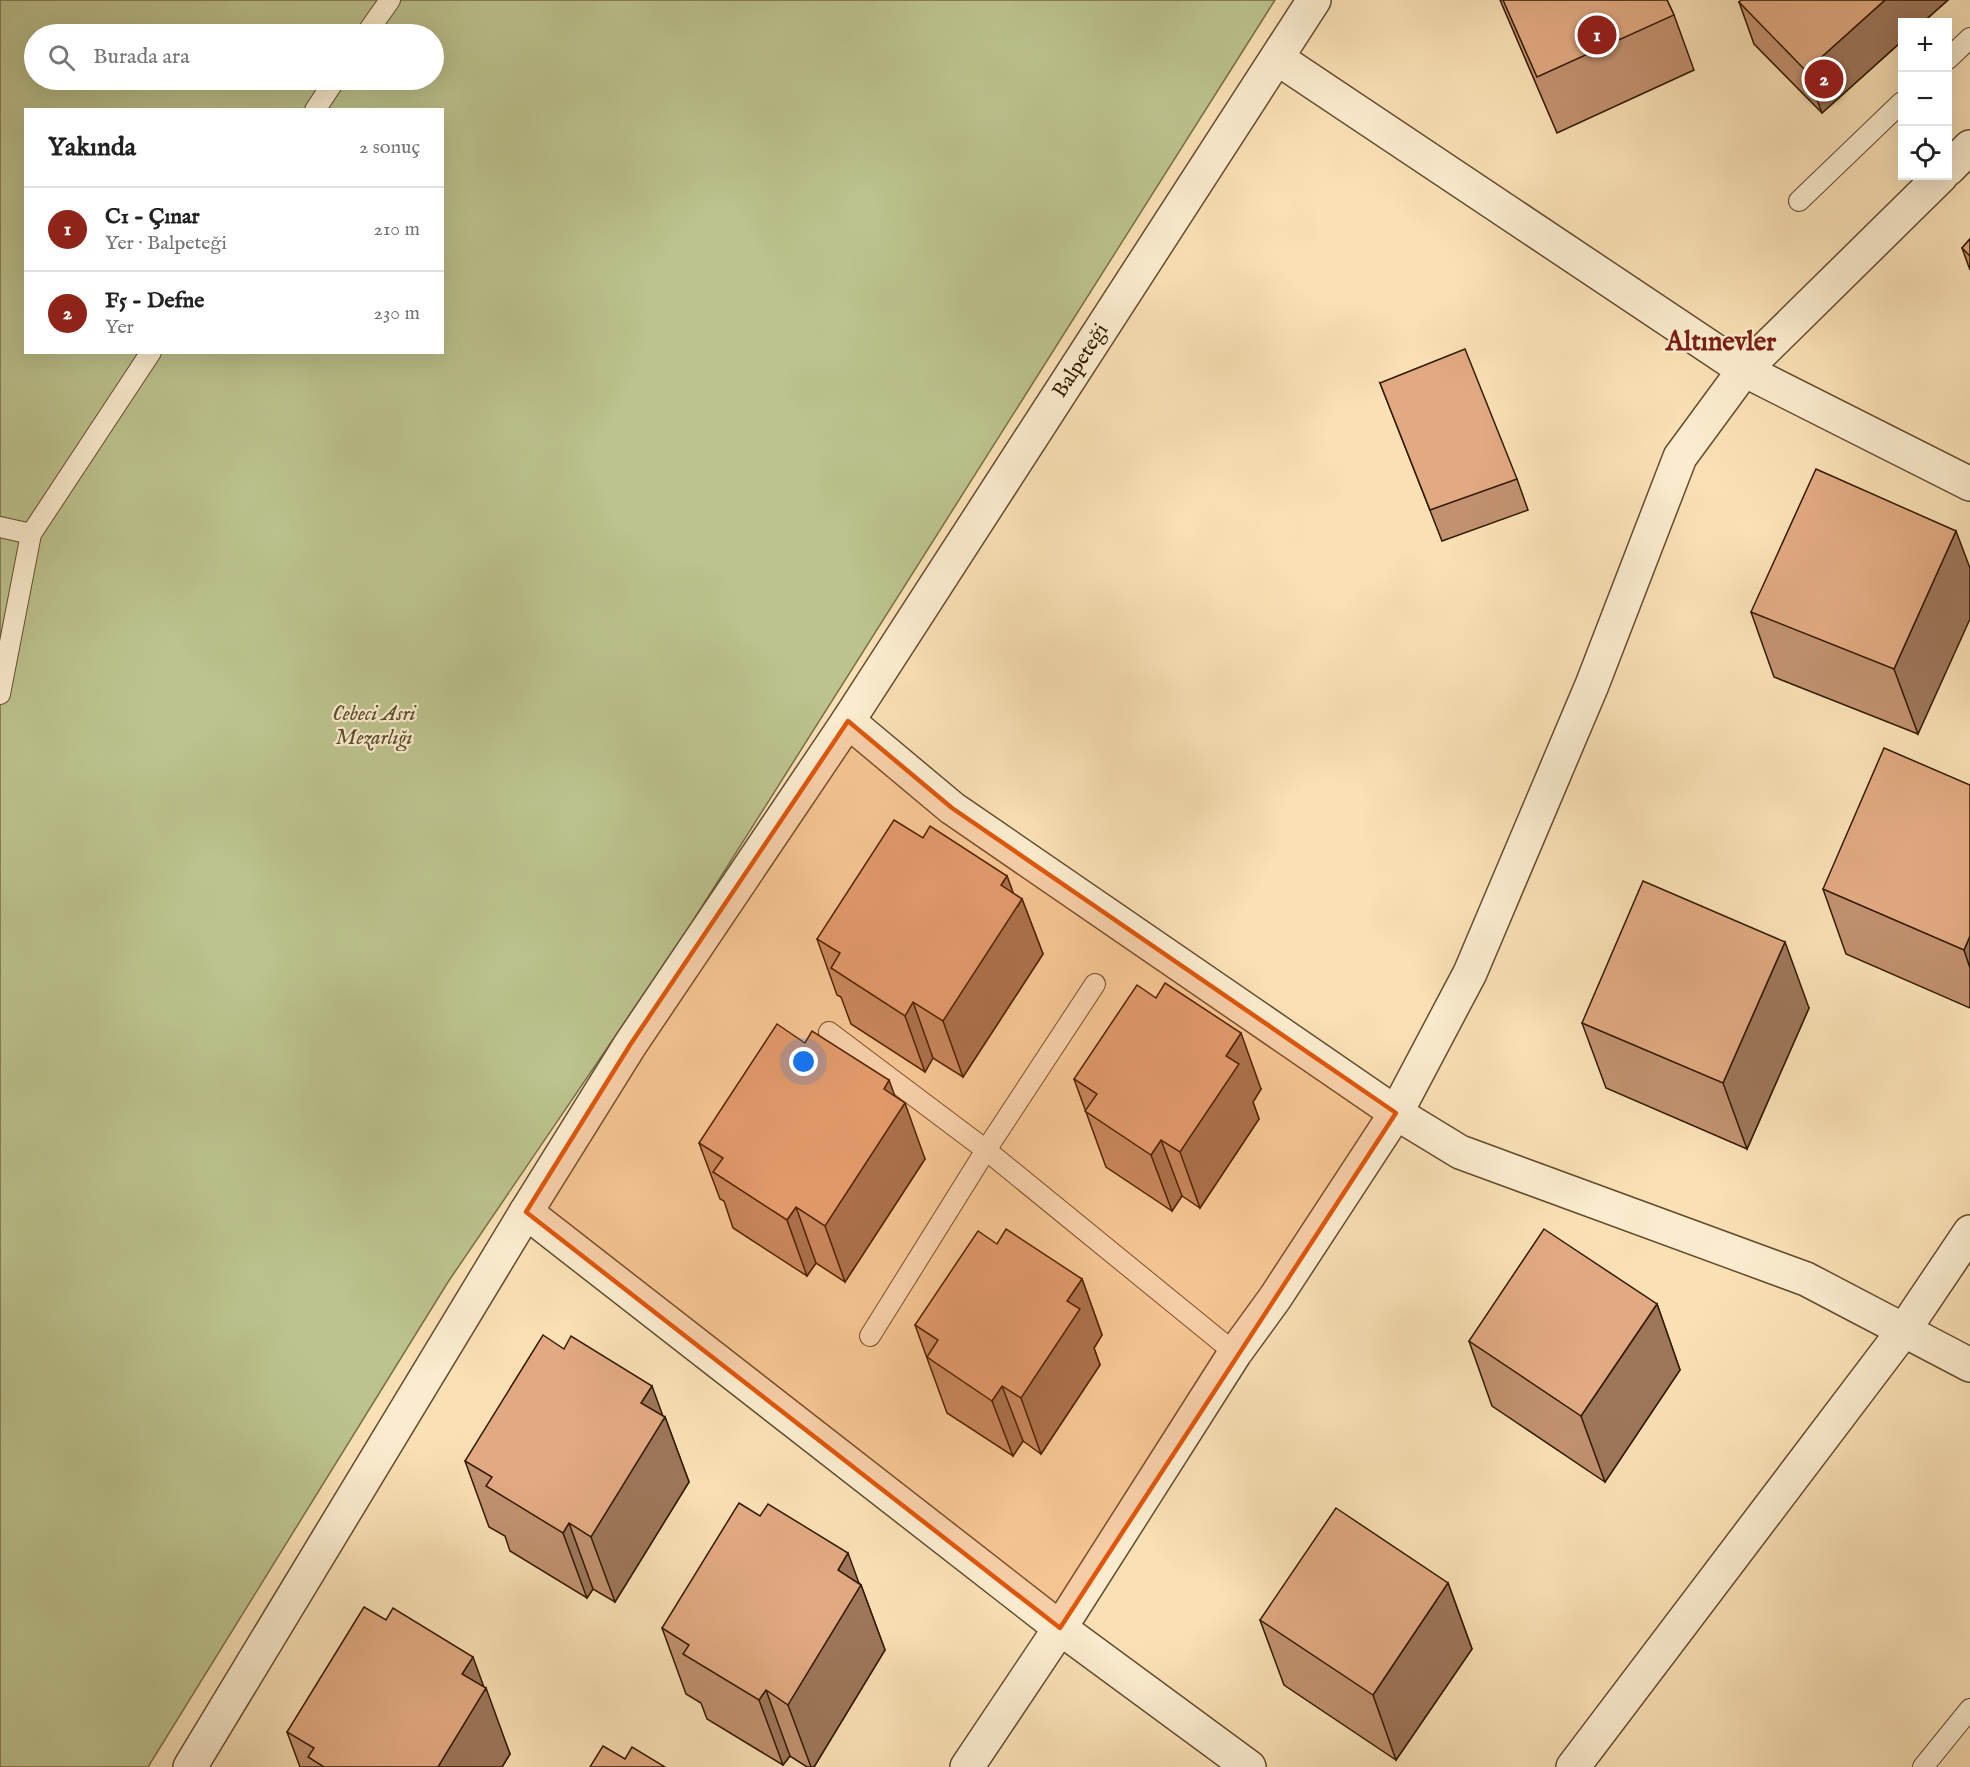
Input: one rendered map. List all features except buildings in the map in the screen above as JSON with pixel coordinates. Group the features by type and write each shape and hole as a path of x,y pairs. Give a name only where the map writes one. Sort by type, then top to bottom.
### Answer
{"street":[{"name":"Balpeteği","path":"190,1767 526,1212 630,1045 848,721 1314,0"},
{"path":"1277,58 1744,370 1970,484"},
{"path":"1952,164 1970,147"},
{"path":"966,1767 1060,1628 1235,1353 1275,1298 1396,1113 1470,973 1592,685 1680,457 1744,370 1937,180"},
{"path":"848,721 952,808 1396,1113 1460,1152 1806,1279 1970,1365"},
{"path":"526,1212 1060,1628 1249,1767"},
{"path":"1573,1767 1904,1330 1970,1232"}],"lane":[{"path":"373,24 390,0"},
{"path":"1952,54 1970,38"},
{"path":"316,108 328,90"},
{"path":"1798,201 1898,106"},
{"path":"0,694 5,645 31,534 150,354"},
{"path":"0,527 31,534"},
{"path":"870,1336 986,1150 1095,984"},
{"path":"829,1032 986,1150 1235,1353"},
{"path":"1923,1767 1970,1709"}],"highlighted area":[{"path":"848,721 952,808 1396,1113 1060,1628 526,1212 630,1045"}],"green space":[{"name":"Cebeci Asri Mezarlığı","path":"0,0 1275,0 684,935 448,1282 148,1767 0,1767"}],"place":[{"name":"C1 - Çınar","path":"1597,35"},
{"name":"F5 - Defne","path":"1824,79"}],"district":[{"name":"Altınevler","path":"1721,343"}]}
